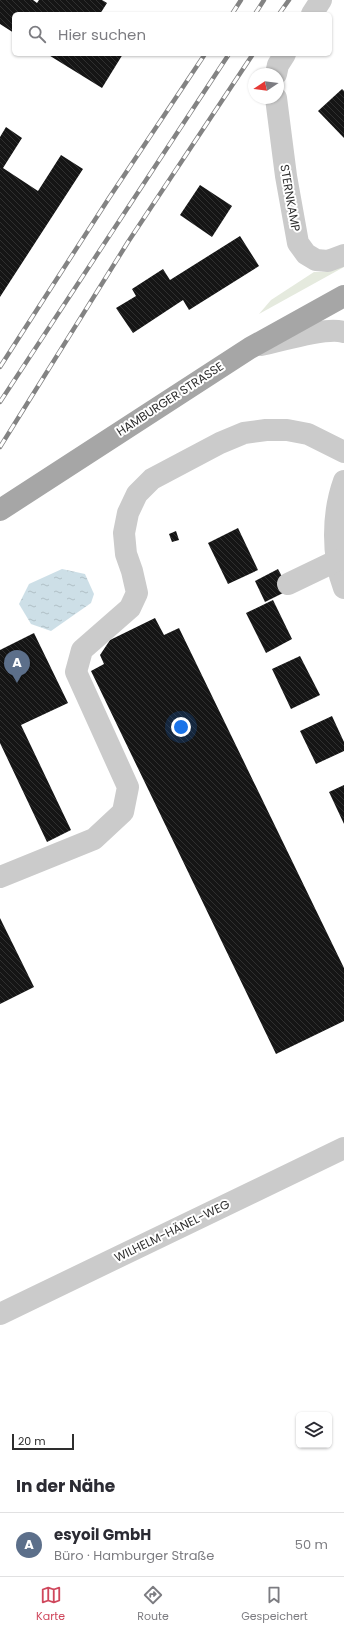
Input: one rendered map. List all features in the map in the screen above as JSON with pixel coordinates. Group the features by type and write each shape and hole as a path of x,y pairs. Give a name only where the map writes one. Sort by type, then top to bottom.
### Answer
{"main road":[{"name":"HAMBURGER STRASSE","path":"0,510 155,408 250,348 344,296"}],"street":[{"path":"313,12 321,0"},
{"path":"277,68 284,56"},
{"name":"STERNKAMP","path":"277,104 286,176 298,243 306,254 316,260 328,261 344,255"},
{"path":"250,348 317,332 336,330 344,332"},
{"path":"0,877 94,839 123,812 128,787 76,672 82,650 130,608 137,593 126,554 124,533 128,513 137,494 152,479 220,442 244,433 266,430 287,430 308,434 344,452"},
{"path":"344,481 336,514 338,560 344,588"},
{"path":"288,584 338,560"},
{"name":"WILHELM-HÄNEL-WEG","path":"0,1314 344,1148"}],"shaded area":[{"path":"344,263 344,267 259,314 271,300 314,272 328,272"}],"water":[{"path":"62,569 85,574 94,594 91,603 51,631 31,624 19,604 29,584"}],"building":[{"path":"0,0 33,0 37,3 39,0 102,0 107,3 101,12 12,12 12,32 0,24"},
{"path":"50,56 122,56 102,88"},
{"path":"342,89 344,91 344,138 318,111"},
{"path":"6,127 22,138 3,168 38,191 61,155 83,169 0,297 0,137"},
{"path":"200,185 232,206 212,237 180,215"},
{"path":"240,236 259,266 189,310 183,300 133,333 116,308 136,296 132,289 163,269 170,280"},
{"path":"238,528 258,570 228,584 208,543"},
{"path":"176,531 179,540 172,542 169,534"},
{"path":"278,569 289,590 265,602 255,581"},
{"path":"273,600 292,639 266,653 246,613"},
{"path":"155,618 164,635 179,628 344,968 344,1021 276,1054 91,671 104,664 100,655 110,640"},
{"path":"34,633 68,703 21,725 71,830 47,842 0,743 0,650"},
{"path":"300,656 320,695 291,709 272,669"},
{"path":"332,716 344,742 344,751 316,764 300,731"},
{"path":"344,785 344,824 329,792"},
{"path":"0,918 34,987 0,1004"}],"railway":[{"path":"233,12 241,0"},
{"path":"256,12 264,0"},
{"path":"280,12 289,0"},
{"path":"0,367 109,198 204,56"},
{"path":"0,402 228,56"},
{"path":"0,447 128,242 252,56"}],"place":[{"name":"esyoil GmbH","path":"17,683"}]}
